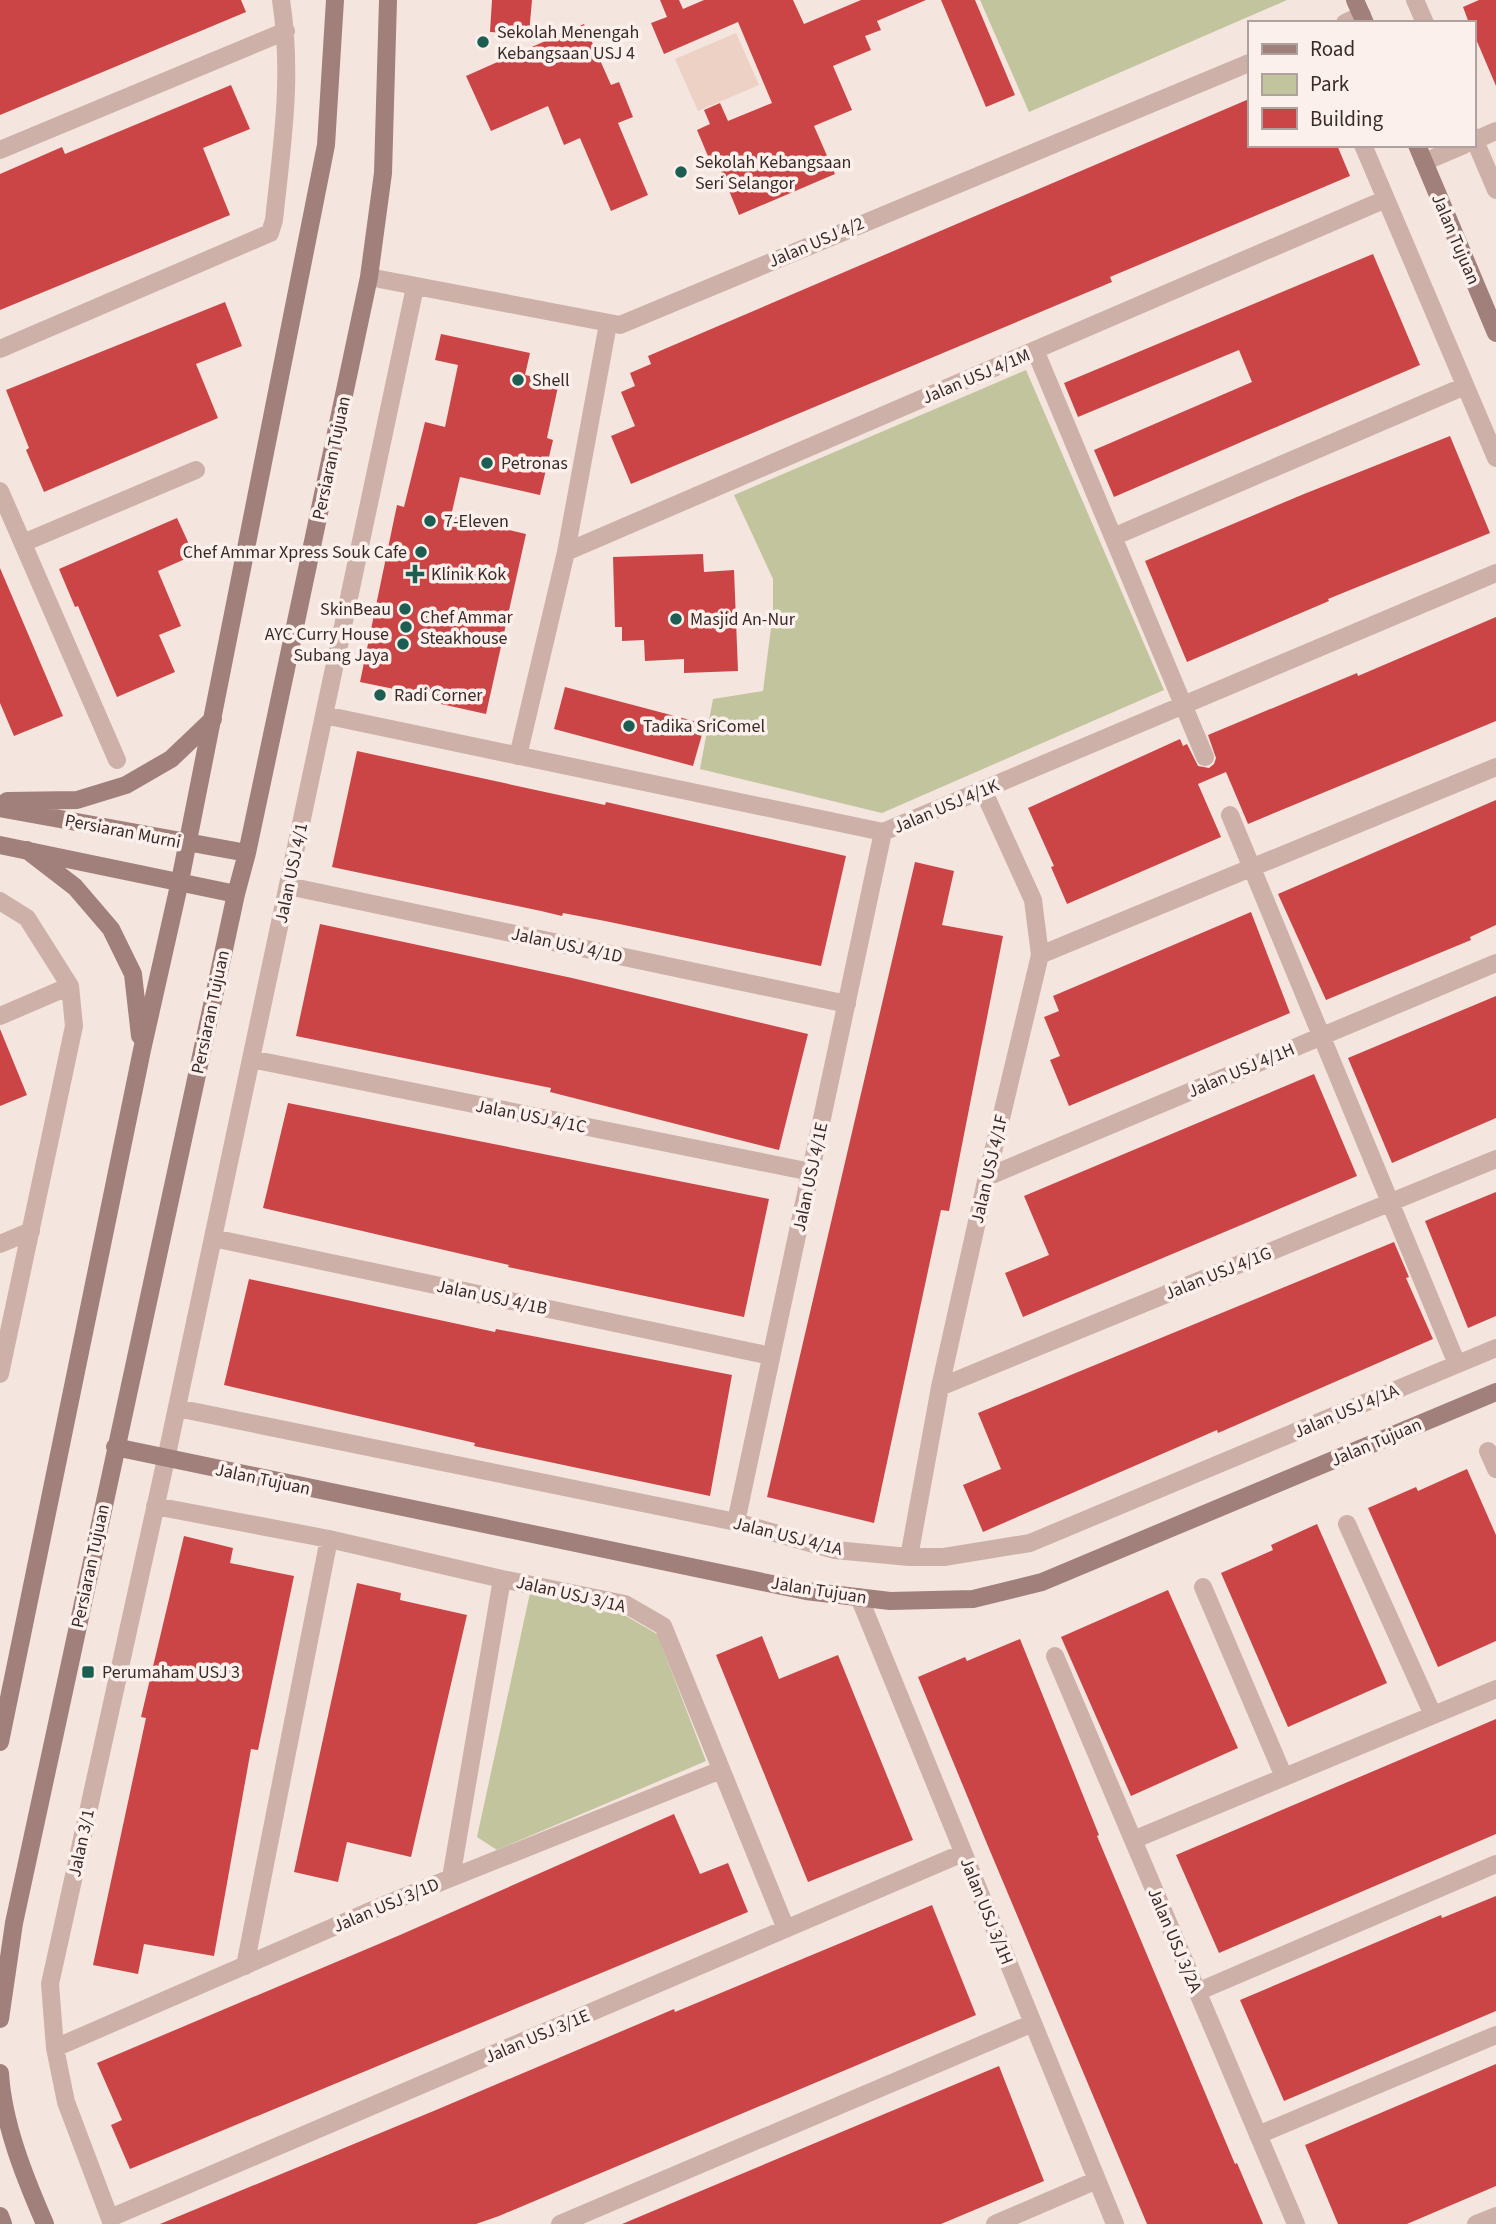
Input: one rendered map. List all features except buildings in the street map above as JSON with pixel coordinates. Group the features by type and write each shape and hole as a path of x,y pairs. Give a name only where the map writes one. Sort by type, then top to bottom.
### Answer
{"main road":[{"path":"1,1733 142,1050 180,881 326,145 335,0"},
{"name":"Persiaran Tujuan","path":"0,2020 13,1923 247,853 369,276 383,173 388,0"},
{"name":"Jalan Tujuan","path":"1418,147 1496,334"},
{"path":"0,802 77,800 126,785 171,759 213,719"},
{"name":"Persiaran Murni","path":"0,807 247,853"},
{"path":"0,845 236,894"},
{"path":"27,850 75,887 111,929 133,974 142,1050"},
{"name":"Jalan Tujuan","path":"115,1447 806,1591 890,1601 974,1600 1042,1581 1496,1392"},
{"path":"0,2073 1,2089 13,2136 45,2224"},
{"path":"0,2216 3,2224"}],"street":[{"path":"0,349 267,235 272,230 288,76 282,0"},
{"path":"1415,0 1424,21"},
{"path":"0,150 286,31"},
{"name":"Jalan USJ 4/2","path":"369,276 620,325 1248,63"},
{"path":"1475,139 1496,131"},
{"path":"1364,147 1496,458"},
{"path":"1424,162 1458,147"},
{"path":"1474,147 1496,190"},
{"name":"Jalan USJ 4/1M","path":"566,552 1386,199"},
{"name":"Jalan USJ 4/1","path":"166,1459 415,287"},
{"path":"518,756 566,552 608,324"},
{"path":"1035,350 1205,757"},
{"path":"1113,537 1465,386"},
{"path":"23,543 196,470"},
{"path":"0,491 117,760"},
{"name":"Jalan USJ 4/1K","path":"324,715 883,832 1496,573"},
{"path":"1040,955 1496,767"},
{"name":"Jalan USJ 4/1F","path":"909,1558 940,1387 1040,955 1033,900 983,790"},
{"path":"1230,814 1457,1364"},
{"name":"Jalan USJ 4/1E","path":"736,1522 883,832"},
{"name":"Jalan USJ 4/1D","path":"288,886 847,1004"},
{"path":"0,901 27,918 70,986 74,1026 0,1374"},
{"name":"Jalan USJ 4/1H","path":"987,1177 1496,963"},
{"path":"0,1016 70,986"},
{"name":"Jalan USJ 4/1C","path":"251,1059 811,1172"},
{"name":"Jalan USJ 4/1G","path":"940,1387 1496,1159"},
{"path":"0,1244 31,1231"},
{"name":"Jalan USJ 4/1B","path":"213,1238 771,1356"},
{"name":"Jalan USJ 4/1A","path":"177,1408 736,1522 835,1550 909,1558 944,1557 1030,1543 1496,1348"},
{"path":"1488,1451 1496,1469"},
{"name":"Jalan 3/1","path":"111,2221 66,2102 55,2048 50,1984 166,1459"},
{"name":"Jalan USJ 3/1A","path":"155,1506 329,1539 625,1604 663,1626 786,1929"},
{"path":"1348,1524 1433,1715"},
{"path":"245,1966 329,1539"},
{"path":"451,1878 502,1579"},
{"path":"1203,1587 1284,1777"},
{"name":"Jalan USJ 3/1H","path":"859,1597 1115,2224"},
{"name":"Jalan USJ 3/2A","path":"1055,1656 1296,2224"},
{"path":"1133,1840 1496,1689"},
{"name":"Jalan USJ 3/1D","path":"55,2048 451,1878 721,1770"},
{"name":"Jalan USJ 3/1E","path":"111,2221 963,1853"},
{"path":"1197,1992 1496,1864"},
{"path":"560,2224 1033,2023"},
{"path":"1258,2135 1496,2035"},
{"path":"995,2224 1097,2180"},
{"path":"1476,2224 1496,2216"}],"green space":[{"path":"980,0 1287,0 1029,112"},
{"path":"1026,370 1164,690 882,813 700,769 713,699 763,691 773,612 773,579 734,495"},
{"path":"530,1593 619,1612 657,1634 706,1761 497,1850 477,1837"}],"shaded area":[{"path":"736,33 759,85 698,111 675,59"}],"place":[{"name":"Sekolah Menengah Kebangsaan USJ 4","path":"483,42"},
{"name":"Sekolah Kebangsaan Seri Selangor","path":"681,172"},
{"name":"Shell","path":"518,380"},
{"name":"Petronas","path":"487,463"},
{"name":"7-Eleven","path":"430,521"},
{"name":"Chef Ammar Xpress Souk Cafe","path":"421,552"},
{"name":"Klinik Kok","path":"415,574"},
{"name":"SkinBeau","path":"405,609"},
{"name":"Masjid An-Nur","path":"676,619"},
{"name":"Chef Ammar Steakhouse","path":"406,627"},
{"name":"AYC Curry House Subang Jaya","path":"403,644"},
{"name":"Radi Corner","path":"380,695"},
{"name":"Tadika SriComel","path":"629,726"},
{"name":"Perumaham USJ 3","path":"88,1672"}]}
